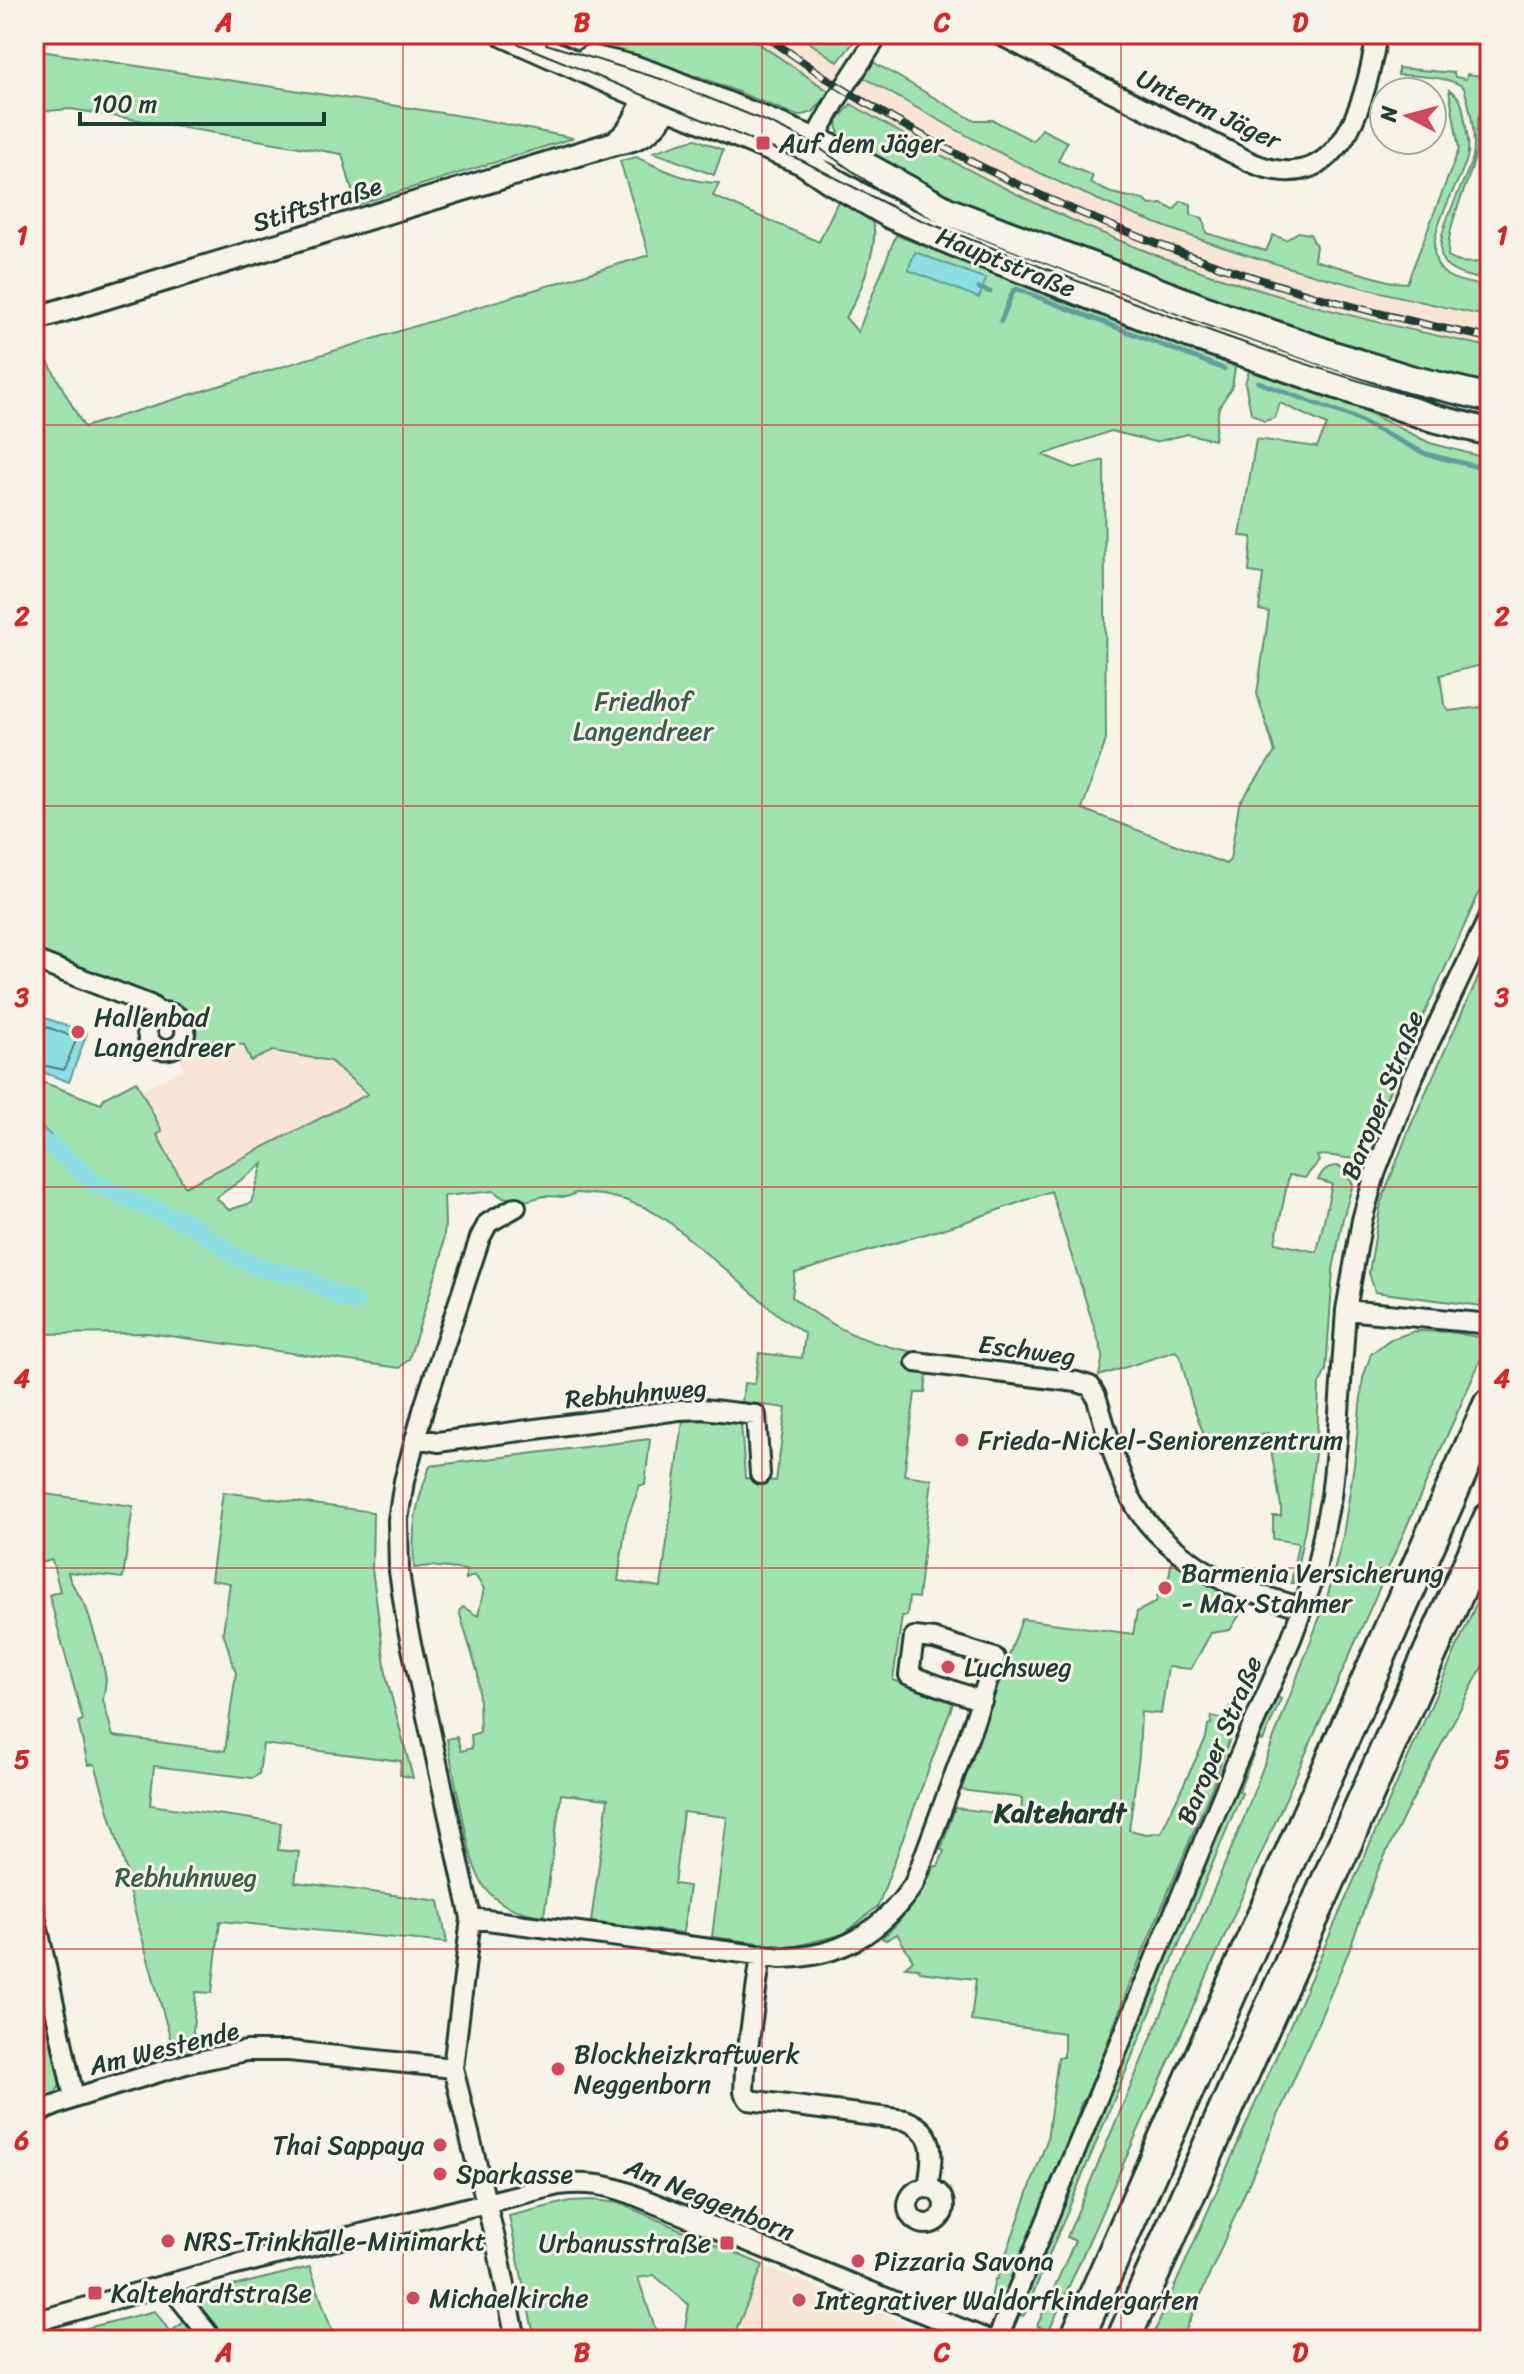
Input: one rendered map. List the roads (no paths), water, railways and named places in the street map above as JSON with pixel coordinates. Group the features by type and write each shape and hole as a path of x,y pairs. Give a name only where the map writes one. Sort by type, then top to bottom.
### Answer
{"highway":[{"path":"1076,2340 1490,1405"},
{"path":"1123,2340 1490,1519"}],"main road":[{"name":"Hauptstraße","path":"506,34 541,48 618,65 660,94 808,151 838,151 947,211 1201,308 1336,356 1410,379 1490,398"},
{"name":"Hauptstraße","path":"808,151 831,180 891,215 965,247 1221,345 1433,418 1490,432"}],"street":[{"path":"808,151 878,34"},
{"name":"Unterm Jäger","path":"998,34 1260,166 1276,171 1315,165 1339,147 1349,130 1368,76 1377,34"},
{"name":"Stiftstraße","path":"34,319 632,140 648,132 660,94"},
{"name":"Baroper Straße","path":"997,2340 1303,1608 1321,1554 1331,1496 1346,1310 1362,1220 1375,1174 1410,1083 1490,915"},
{"path":"34,960 150,1005 159,1012 179,1016 186,1031 182,1042 171,1049 159,1049 151,1043 146,1033 149,1022 159,1012"},
{"path":"516,1207 488,1223 480,1238 415,1438 398,1520 399,1580 407,1625 471,1918 453,2068 516,2340"},
{"path":"1346,1310 1490,1324"},
{"name":"Eschweg","path":"916,1362 1090,1386 1130,1497 1142,1516 1186,1557 1232,1584 1303,1608"},
{"name":"Rebhuhnweg","path":"415,1438 438,1442 703,1409 756,1415 760,1474"},
{"path":"471,1918 793,1958 834,1950 871,1931 900,1904 914,1884 982,1701 995,1658 934,1639 914,1637 909,1675 982,1701"},
{"path":"34,1910 74,2098"},
{"path":"761,1955 745,2070 744,2092 749,2100 913,2123 926,2134 932,2149 928,2188"},
{"name":"Am Westende","path":"34,2114 74,2098 189,2063 246,2051 289,2051 453,2068"},
{"name":"Am Neggenborn","path":"34,2322 322,2243 558,2185 585,2183 609,2186 989,2340"},
{"path":"169,2285 213,2340"}],"water":[{"path":"915,252 986,279 979,298 908,270"},
{"path":"34,1014 87,1033 69,1082 34,1069"},
{"path":"34,1122 56,1141 52,1149 34,1151"}],"waterway":[{"path":"979,288 990,292"},
{"path":"1001,321 1013,291 1017,289 1224,369"},
{"path":"1258,382 1352,417 1426,454 1490,470"},
{"path":"51,1145 93,1182 191,1224 238,1258 263,1269 306,1278 342,1298 356,1302"}],"tram line":[{"path":"495,34 803,161 900,211 1068,277 1276,354 1418,399 1490,418"},
{"path":"546,44 664,80 770,123 812,143 871,184"}],"railway":[{"path":"763,34 841,88 926,138 1081,213 1242,274 1324,299 1490,338"}],"place":[{"name":"Auf dem Jäger","path":"763,143"},
{"name":"Hallenbad Langendreer","path":"78,1032"},
{"name":"Frieda-Nickel-Seniorenzentrum","path":"962,1440"},
{"name":"Barmenia Versicherung - Max Stahmer","path":"1165,1588"},
{"name":"Luchsweg","path":"948,1667"},
{"name":"Blockheizkraftwerk Neggenborn","path":"558,2069"},
{"name":"Thai Sappaya","path":"440,2145"},
{"name":"Sparkasse","path":"440,2174"},
{"name":"NRS-Trinkhalle-Minimarkt","path":"168,2241"},
{"name":"Urbanusstraße","path":"727,2243"},
{"name":"Pizzaria Savona","path":"858,2261"},
{"name":"Kaltehardtstraße","path":"95,2293"},
{"name":"Michaelkirche","path":"413,2298"},
{"name":"Integrativer Waldorfkindergarten","path":"799,2300"}],"district":[{"name":"Kaltehardt","path":"1060,1812"}],"park label":[{"name":"Friedhof Langendreer","path":"643,716"}]}
